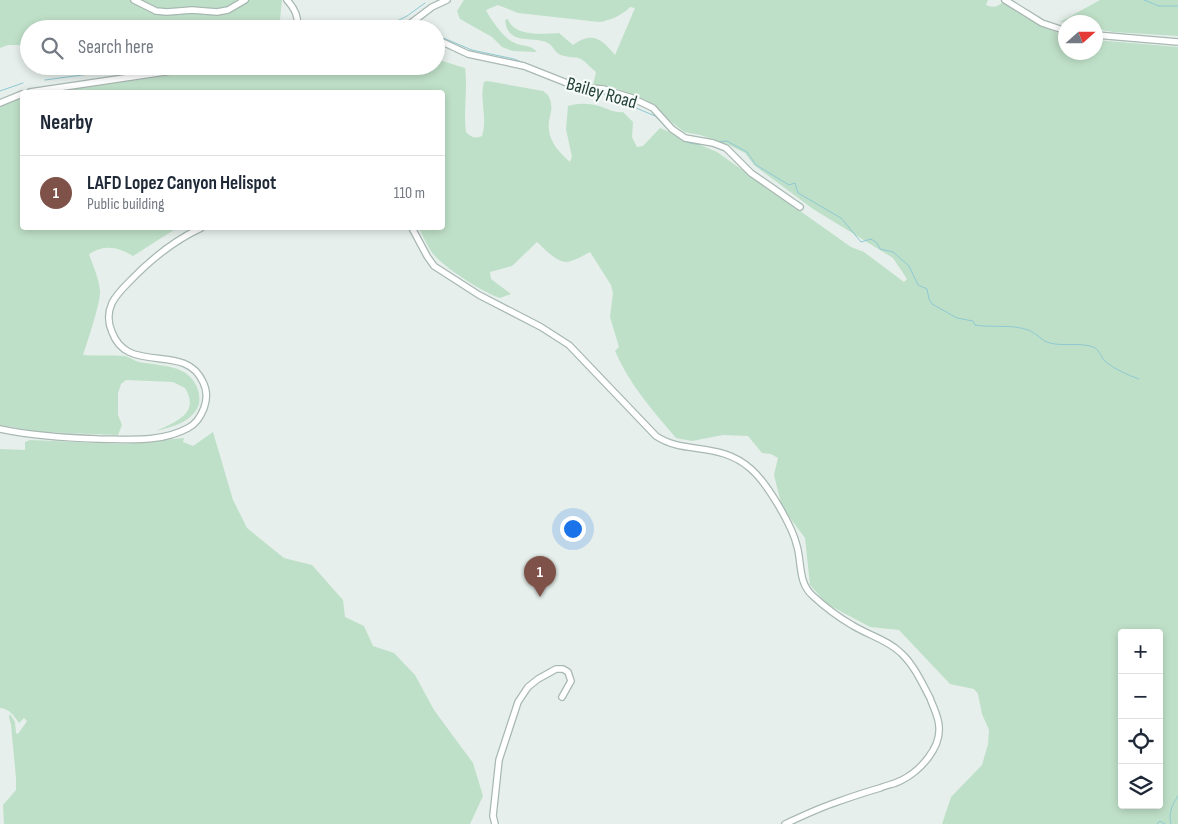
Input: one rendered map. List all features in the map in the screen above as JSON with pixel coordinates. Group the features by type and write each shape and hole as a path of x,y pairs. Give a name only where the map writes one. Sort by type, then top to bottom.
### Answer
{"street":[{"path":"134,0 156,11 192,10 217,12 228,10 245,0"},
{"path":"287,0 296,13 298,20"},
{"path":"415,20 432,7 447,0"},
{"path":"1007,1 1042,23 1058,28"},
{"path":"1103,36 1178,42"},
{"name":"Bailey Road","path":"445,43 468,54 524,66 577,87 603,89 632,98 653,108 672,129 685,138 713,143 726,148 751,173 800,207"},
{"path":"43,90 145,75"},
{"path":"0,103 20,95"},
{"path":"0,429 36,436 134,440 177,433 189,428 196,422 206,401 203,383 198,373 189,365 181,362 128,352 116,341 109,320 111,305 115,298 141,269 168,247 198,230"},
{"path":"413,230 434,266 569,345 648,430 656,436 677,445 730,455 742,461 753,470 788,523 797,546 801,577 810,593 826,608 852,625 886,642 902,654 914,670 934,708 940,727 937,741 928,758 902,780 828,805 784,824"},
{"path":"495,824 493,816 498,760 518,702 528,687 538,679 556,669 563,668 568,672 571,681 562,697"}],"green space":[{"path":"0,0 282,0 280,20 20,20 20,45 8,45 0,48"},
{"path":"464,0 988,0 986,5 995,6 1003,2 1026,18 1058,33 1058,60 1103,60 1103,41 1178,47 1178,824 942,824 951,797 982,765 988,744 989,730 982,714 978,694 974,689 950,684 899,630 870,627 827,604 810,585 805,538 782,507 774,475 778,458 771,454 762,453 748,436 723,435 692,441 676,438 634,386 615,351 619,347 610,317 613,293 611,285 590,252 566,262 552,256 537,242 512,266 490,272 491,279 511,294 500,298 465,280 434,255 420,230 445,230 445,90 67,90 172,75 445,75 445,62 465,68 465,124 466,132 471,136 482,136 484,122 482,96 484,82 487,81 543,91 548,95 551,105 549,125 551,139 556,148 570,162 572,157 566,129 568,106 587,104 623,112 633,122 632,137 637,147 643,146 660,128 717,152 851,247 864,252 904,282 907,279 893,258 813,209 754,165 745,153 727,144 684,132 644,100 615,88 593,85 596,72 583,60 561,55 548,43 516,37 507,28 505,20 508,19 511,25 523,32 538,34 559,33 573,45 586,38 596,39 606,45 615,55 635,8 630,7 616,17 599,22 518,13 498,5 486,10 497,27 514,43 535,49 537,52 513,51 502,47 492,37 460,19 457,11"},
{"path":"1100,0 1178,0 1178,36 1103,30 1103,15 1073,15"},
{"path":"20,99 20,230 174,230 133,256 122,250 111,248 101,249 89,254 96,272 100,296 83,355 125,356 137,361 171,367 186,373 196,385 199,394 199,404 192,415 181,423 156,431 177,420 188,411 190,404 185,388 173,382 126,380 121,384 118,393 118,415 122,425 118,435 41,432 0,425 0,107"},
{"path":"213,432 233,500 247,528 284,558 312,565 343,600 345,617 364,626 373,646 394,653 415,675 434,710 473,763 483,796 470,824 4,824 3,805 16,790 9,717 10,714 15,722 16,733 18,734 27,721 24,718 19,723 9,711 0,708 0,449 25,450 25,442 30,440 125,444 184,438 183,442 193,446"}],"waterway":[{"path":"1144,0 1159,6 1178,6"},
{"path":"399,20 425,3"},
{"path":"445,39 472,50 514,59 544,71"},
{"path":"45,80 82,75"},
{"path":"0,91 23,83"},
{"path":"565,85 584,93 601,93 655,116 669,129"},
{"path":"674,133 687,142 704,144"},
{"path":"718,142 727,141 747,152 756,165 789,185 795,183 798,193 841,218 861,242 871,239 877,243 880,249 893,252 909,266 918,285 927,289 932,304 957,318 973,321 975,325 1022,328 1051,343 1093,347 1097,349 1103,359 1109,364 1139,379"},
{"path":"1171,824 1171,809 1178,796"},
{"path":"1157,824 1160,821 1165,824"}],"place":[{"name":"LAFD Lopez Canyon Helispot","path":"540,597"}]}
